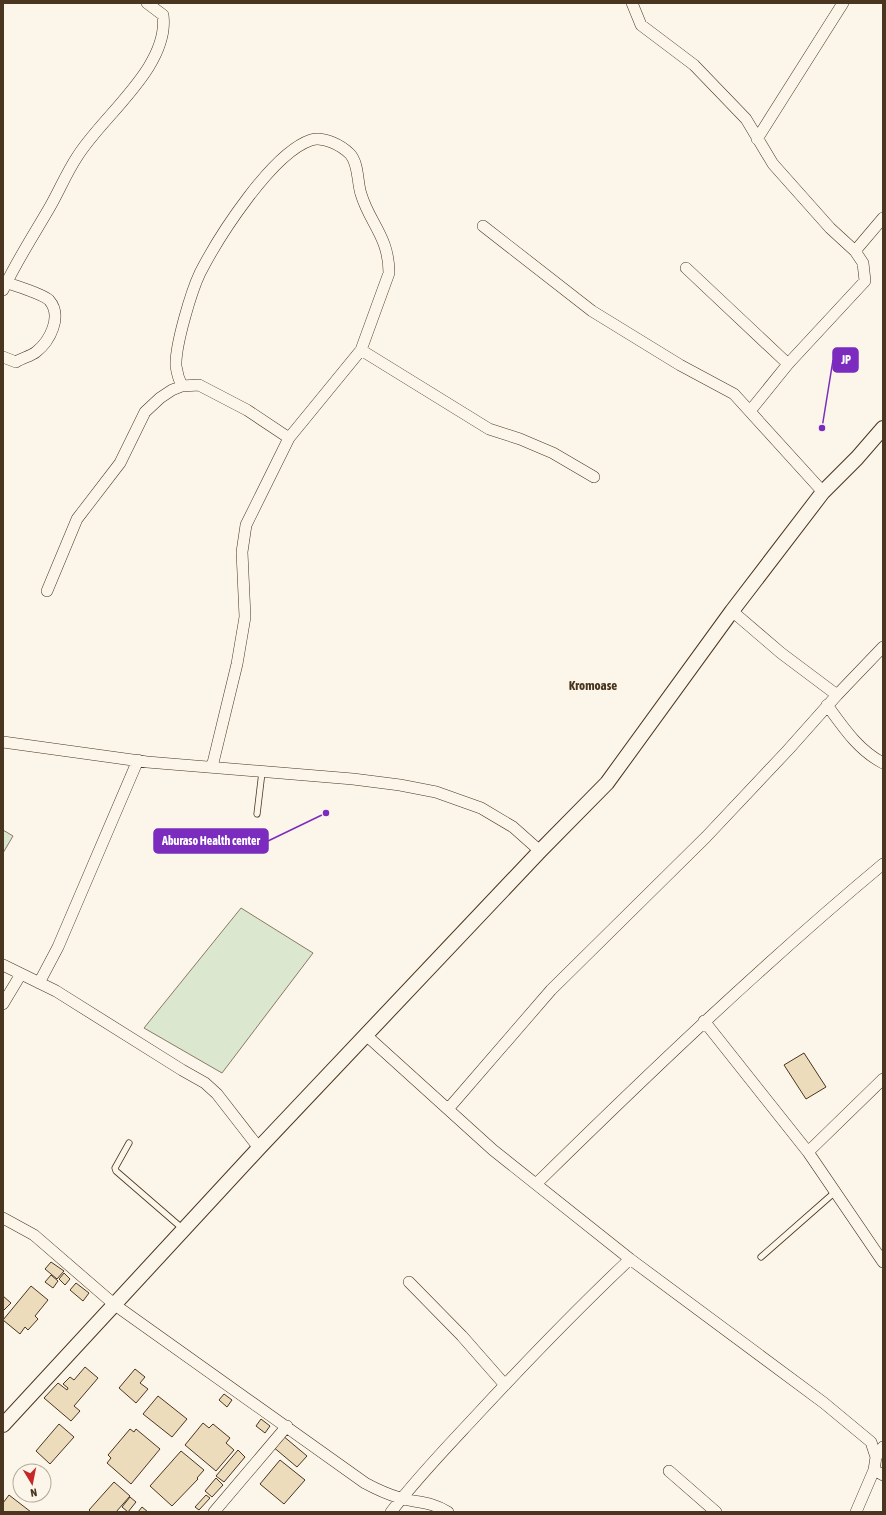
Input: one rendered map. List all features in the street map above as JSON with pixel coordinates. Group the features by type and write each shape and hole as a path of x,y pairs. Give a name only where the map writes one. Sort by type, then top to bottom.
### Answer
{"street":[{"path":"3,358 16,362 35,353 54,326 55,310 49,299 23,288 5,286 56,197 76,158 87,141 142,79 155,53 165,27 163,15 147,3"},
{"path":"632,3 641,25 694,65 746,118 773,164 830,228 855,251 863,263 865,281 788,364 750,411"},
{"path":"757,139 844,3"},
{"path":"182,386 178,378 176,365 188,305 200,273 228,226 260,183 277,164 295,148 313,139 329,141 350,154 355,166 360,194 379,231 387,255 389,273 360,350 289,438 246,525 242,552 245,616 237,664 212,767"},
{"path":"855,251 883,218"},
{"path":"483,226 592,311 680,365 734,394 823,492"},
{"path":"686,268 788,364"},
{"path":"360,350 489,429 520,439 553,453 594,477"},
{"path":"48,591 77,518 120,462 145,412 160,398 182,386 199,386 247,410 289,438"},
{"path":"3,1425 260,1148 540,851 607,783 732,611 823,492 857,458 883,428"},
{"path":"732,611 781,653 836,695"},
{"path":"448,1108 551,990 706,836 788,750 836,695 883,648"},
{"path":"827,705 864,751 883,763"},
{"path":"3,742 138,760 353,779 400,785 436,792 488,812 513,827 540,851"},
{"path":"39,983 61,940 138,760"},
{"path":"536,1184 704,1021 883,864"},
{"path":"3,965 56,991 205,1083 217,1094 260,1148"},
{"path":"3,1004 21,974"},
{"path":"704,1021 808,1152 883,1262"},
{"path":"367,1036 493,1150 630,1259 857,1429 871,1442 879,1473 856,1512"},
{"path":"808,1152 883,1079"},
{"path":"3,1218 34,1235 115,1304 365,1483 401,1498 423,1501 439,1506 448,1512"},
{"path":"391,1512 401,1498 505,1385 580,1307 630,1259"},
{"path":"409,1282 462,1336 505,1385"},
{"path":"214,1512 287,1426"},
{"path":"876,1457 883,1447"},
{"path":"669,1471 716,1512"}],"lane":[{"path":"257,814 262,772"},
{"path":"129,1143 115,1168 116,1171 184,1230"},
{"path":"761,1257 835,1192"}],"green space":[{"path":"3,830 13,836 3,853"},
{"path":"241,908 313,953 222,1073 144,1028"}],"building":[{"path":"804,1053 826,1087 806,1099 784,1065"},
{"path":"51,1262 64,1271 57,1279 45,1269"},
{"path":"64,1273 70,1279 65,1285 59,1279"},
{"path":"51,1275 58,1281 53,1288 45,1282"},
{"path":"76,1283 89,1293 83,1301 70,1290"},
{"path":"31,1286 48,1300 35,1316 38,1319 28,1330 25,1327 20,1334 3,1320"},
{"path":"3,1296 11,1303 3,1311"},
{"path":"85,1367 98,1378 74,1406 80,1411 71,1421 44,1398 58,1383 67,1390 68,1388 63,1384 70,1377 74,1380"},
{"path":"135,1369 145,1377 140,1383 148,1389 136,1403 119,1388"},
{"path":"224,1394 232,1400 227,1407 219,1400"},
{"path":"158,1396 187,1419 172,1437 143,1414"},
{"path":"261,1419 270,1426 265,1433 256,1426"},
{"path":"203,1423 209,1428 213,1424 230,1438 226,1443 234,1450 216,1471 185,1445"},
{"path":"59,1424 74,1437 51,1463 49,1463 36,1451"},
{"path":"130,1429 134,1432 136,1429 160,1449 131,1484 107,1463 111,1458 108,1455"},
{"path":"282,1435 307,1456 297,1467 272,1446"},
{"path":"238,1450 245,1457 224,1482 216,1476"},
{"path":"181,1451 204,1470 197,1478 198,1479 172,1506 150,1486"},
{"path":"280,1460 305,1480 284,1504 260,1484"},
{"path":"216,1478 223,1485 212,1497 205,1491"},
{"path":"114,1482 130,1496 116,1512 91,1512 89,1510"},
{"path":"9,1495 12,1497 12,1503 19,1503 31,1512 3,1512 3,1503"},
{"path":"206,1495 210,1498 199,1510 195,1507"},
{"path":"130,1497 136,1502 128,1512 122,1507"},
{"path":"142,1507 148,1512 138,1512"}],"place":[{"name":"JP","path":"822,428"},
{"name":"Aburaso Health center","path":"326,813"}],"district":[{"name":"Kromoase","path":"593,685"}]}
